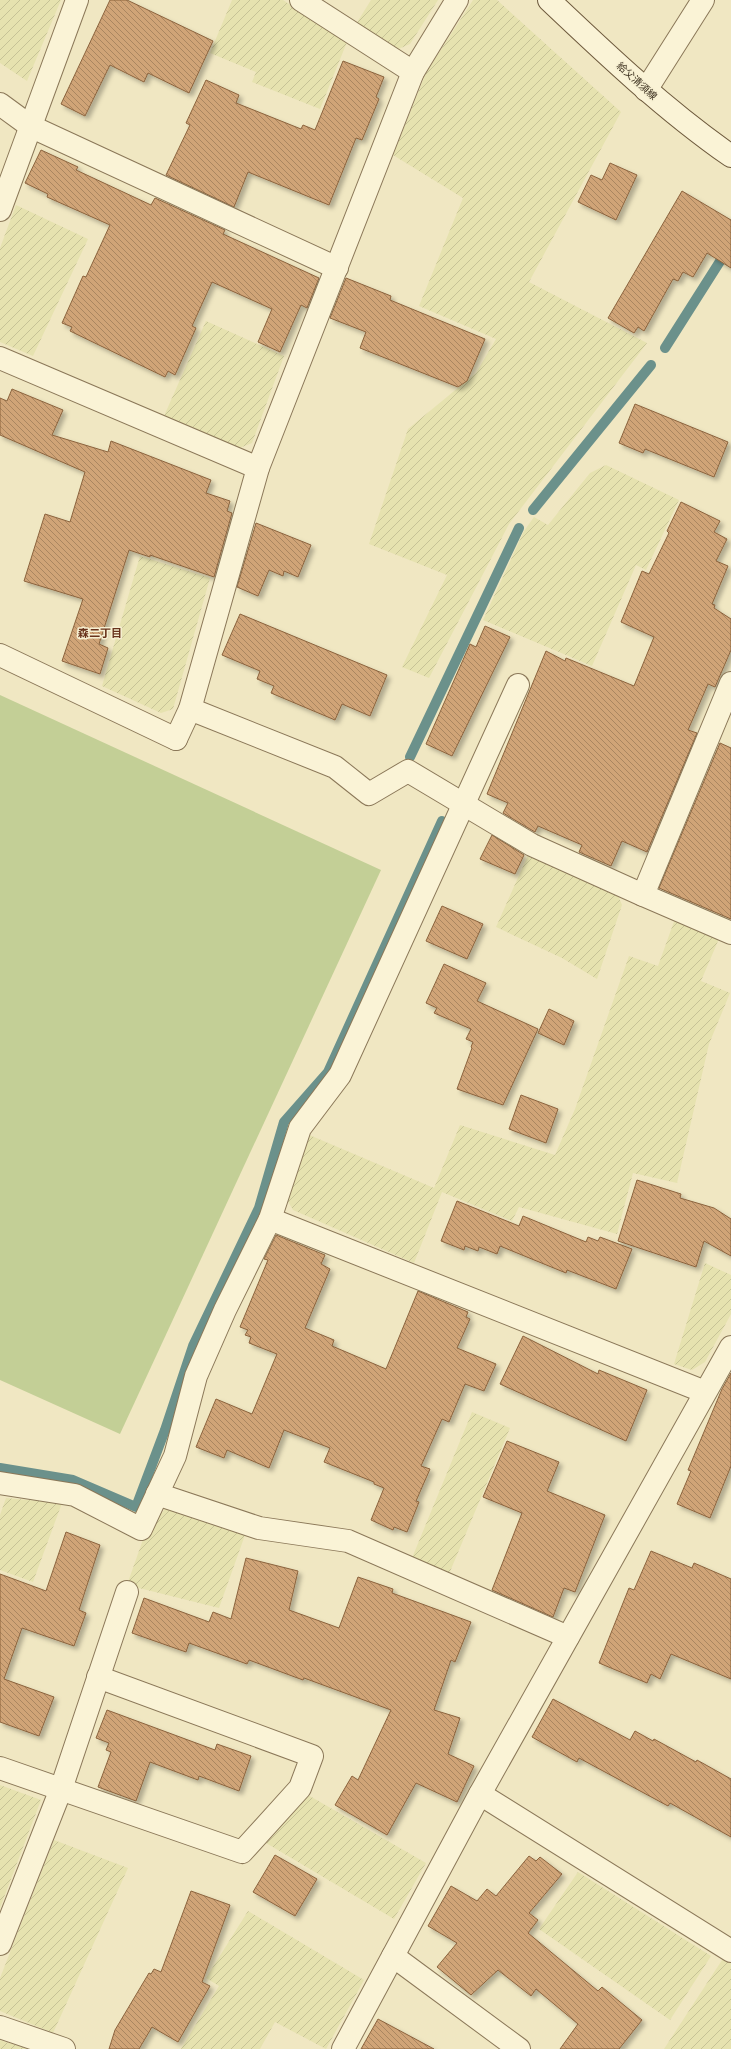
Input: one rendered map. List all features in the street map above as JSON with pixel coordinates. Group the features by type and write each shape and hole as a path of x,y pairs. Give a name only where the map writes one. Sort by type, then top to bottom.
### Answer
{"street":[{"path":"0,210 77,0"},
{"path":"301,0 413,72"},
{"path":"0,655 176,738 190,709 258,468 413,72 457,0"},
{"name":"給父清須線","path":"549,0 646,90 694,130 731,156"},
{"path":"646,90 703,0"},
{"path":"0,104 30,126 337,268"},
{"path":"0,358 258,468"},
{"path":"643,895 731,683"},
{"path":"0,1483 75,1495 141,1529 174,1456 196,1376 225,1310 270,1219 300,1128 340,1075 518,685"},
{"path":"190,709 335,767 369,794 408,771 532,845 643,895 731,932"},
{"path":"270,1219 705,1392"},
{"path":"343,2049 480,1794 731,1347"},
{"path":"157,1494 259,1528 348,1541 568,1637"},
{"path":"0,1944 61,1789 127,1592"},
{"path":"0,1768 242,1852 300,1788 312,1756 98,1677"},
{"path":"480,1794 731,1951"},
{"path":"393,1956 519,2049"},
{"path":"0,2027 64,2049"}],"shaded area":[{"path":"0,0 61,0 27,81 0,63"},
{"path":"232,0 283,0 347,42 320,109 252,82 256,72 210,53"},
{"path":"371,0 438,0 410,44 396,50 356,24"},
{"path":"473,0 497,0 621,112 529,282 647,343 509,524 429,678 402,667 447,575 369,544 408,429 476,373 496,339 419,306 463,198 393,155 426,73"},
{"path":"16,205 88,239 33,356 0,342 0,248"},
{"path":"206,321 284,356 252,443 237,449 164,416"},
{"path":"606,465 679,500 646,570 636,565 592,666 483,620 524,531 534,517 548,525 590,473"},
{"path":"140,556 210,578 173,709 161,713 102,686"},
{"path":"529,853 616,890 622,905 597,979 562,958 496,927"},
{"path":"676,916 721,934 701,981 730,993 709,1044 677,1183 633,1173 617,1234 519,1207 512,1221 442,1192 414,1263 293,1210 287,1200 307,1134 434,1188 460,1125 555,1155 575,1109 629,956 658,966"},
{"path":"705,1263 731,1275 731,1314 705,1362 692,1370 674,1364"},
{"path":"472,1412 510,1428 449,1574 412,1558"},
{"path":"6,1498 62,1503 33,1582 0,1570 0,1515"},
{"path":"165,1509 245,1535 219,1608 135,1587 128,1582 146,1531"},
{"path":"0,1785 41,1800 0,1908"},
{"path":"308,1795 426,1863 394,1919 266,1843"},
{"path":"54,1840 128,1868 53,2033 0,2011 0,1978"},
{"path":"578,1872 711,1956 670,2020 539,1929"},
{"path":"248,1911 364,1980 326,2049 275,2022 260,2049 181,2049 219,1986 206,1978"},
{"path":"724,1957 731,1962 731,2049 664,2049"},
{"path":"0,2040 28,2049 0,2049"}],"green space":[{"path":"0,695 381,870 120,1434 0,1380"}],"building":[{"path":"110,0 127,0 213,41 189,93 148,73 144,82 110,65 85,116 61,104"},
{"path":"343,61 384,77 376,97 379,99 362,140 356,138 329,205 248,172 234,207 166,175 190,125 186,123 206,80 239,95 236,103 301,129 303,125 315,130"},
{"path":"41,150 78,167 76,170 151,205 155,198 225,230 223,234 319,278 307,308 301,305 280,352 258,342 272,309 212,282 192,326 196,328 175,375 168,371 165,377 70,331 72,327 62,323 83,276 86,277 110,225 47,197 48,194 25,183"},
{"path":"610,163 637,175 616,220 578,202 591,175 602,180"},
{"path":"682,191 731,220 731,268 707,253 693,277 683,272 678,281 673,279 644,331 638,327 634,333 608,318"},
{"path":"346,278 391,296 390,300 485,339 467,381 458,387 360,348 366,332 330,318"},
{"path":"12,389 63,410 52,435 108,452 111,441 211,480 206,493 230,501 227,511 232,513 214,577 150,555 150,557 129,550 99,644 108,648 100,674 62,661 83,599 24,581 45,514 70,522 85,472 0,435 0,398 7,401"},
{"path":"635,404 728,442 714,477 645,449 643,453 619,443"},
{"path":"681,502 720,521 714,532 727,539 716,561 728,566 712,604 715,605 714,608 731,619 731,650 715,687 708,684 688,730 697,733 647,852 622,841 611,866 579,852 582,845 538,826 535,832 503,813 508,803 487,794 546,651 565,661 566,658 634,686 654,637 621,622 642,571 649,574 669,533 667,531"},
{"path":"256,523 311,545 298,577 284,571 283,576 269,570 258,596 237,587"},
{"path":"240,614 387,675 370,716 342,704 335,720 271,693 274,686 257,679 260,671 222,655"},
{"path":"485,626 510,637 452,756 426,744 470,644 476,647"},
{"path":"720,743 731,748 731,919 659,888"},
{"path":"492,835 524,855 515,874 480,859"},
{"path":"442,906 483,924 467,959 426,941"},
{"path":"444,964 486,983 477,1001 538,1029 503,1105 457,1089 472,1048 473,1042 466,1039 471,1029 434,1013 437,1008 426,1003"},
{"path":"549,1009 574,1021 564,1045 538,1033"},
{"path":"521,1095 558,1109 546,1143 509,1129"},
{"path":"637,1180 681,1194 680,1198 714,1208 731,1219 731,1256 704,1241 696,1267 618,1241"},
{"path":"457,1201 519,1226 523,1216 586,1242 588,1237 598,1241 600,1237 632,1249 616,1289 567,1270 566,1273 500,1246 497,1254 479,1247 478,1251 465,1246 464,1250 441,1241"},
{"path":"276,1235 325,1255 321,1264 330,1269 305,1328 334,1340 332,1346 386,1369 418,1291 468,1312 466,1317 470,1319 457,1348 496,1364 484,1391 465,1384 449,1422 442,1419 421,1466 430,1469 416,1501 419,1502 407,1532 394,1527 393,1530 371,1520 384,1488 374,1484 374,1482 324,1462 330,1448 284,1430 269,1468 227,1450 224,1458 196,1447 216,1399 252,1414 277,1354 249,1343 251,1337 245,1335 248,1330 240,1327 268,1260 264,1259"},
{"path":"523,1336 598,1374 599,1370 647,1390 626,1441 500,1384"},
{"path":"731,1373 731,1466 710,1518 677,1504 691,1471 688,1470 722,1389"},
{"path":"507,1441 559,1462 547,1491 605,1515 575,1592 564,1588 553,1617 492,1590 522,1513 483,1497"},
{"path":"66,1532 100,1545 79,1610 86,1613 74,1646 22,1628 4,1679 54,1697 39,1736 0,1722 0,1574 46,1591"},
{"path":"651,1551 692,1568 694,1563 731,1579 731,1679 671,1654 660,1679 651,1674 647,1683 599,1663 629,1588 634,1590"},
{"path":"246,1558 298,1571 289,1610 339,1628 358,1577 393,1589 392,1593 471,1622 455,1662 451,1660 434,1710 460,1718 448,1754 474,1766 457,1802 416,1783 387,1835 335,1805 352,1776 358,1780 391,1710 304,1678 303,1680 249,1660 247,1664 189,1643 186,1652 132,1633 144,1598 209,1622 213,1612 231,1619"},
{"path":"553,1699 630,1740 635,1731 653,1741 654,1739 696,1762 697,1760 731,1779 731,1837 670,1803 668,1806 579,1758 577,1762 532,1737"},
{"path":"107,1710 215,1750 217,1744 251,1756 239,1791 199,1776 198,1780 150,1762 136,1801 98,1787 111,1752 106,1750 109,1743 96,1738"},
{"path":"275,1855 317,1879 295,1916 253,1892"},
{"path":"529,1856 536,1861 540,1857 562,1874 529,1913 538,1920 528,1933 598,1991 602,1987 642,2020 619,2049 560,2049 578,2024 536,1989 531,1996 498,1970 471,1995 437,1967 457,1943 428,1926 451,1886 477,1901 487,1889 496,1896"},
{"path":"191,1891 230,1905 202,1982 210,1986 178,2042 152,2027 139,2049 109,2049 115,2030 149,1973 151,1974 154,1969 161,1972"},
{"path":"378,2019 434,2049 361,2049"}],"waterway":[{"path":"665,348 731,244"},
{"path":"533,510 651,365"},
{"path":"410,757 519,528"},
{"path":"0,1468 73,1480 136,1507 165,1430 193,1346 259,1208 284,1122 328,1072 442,821"}],"district":[{"name":"森二丁目","path":"100,633"}]}
